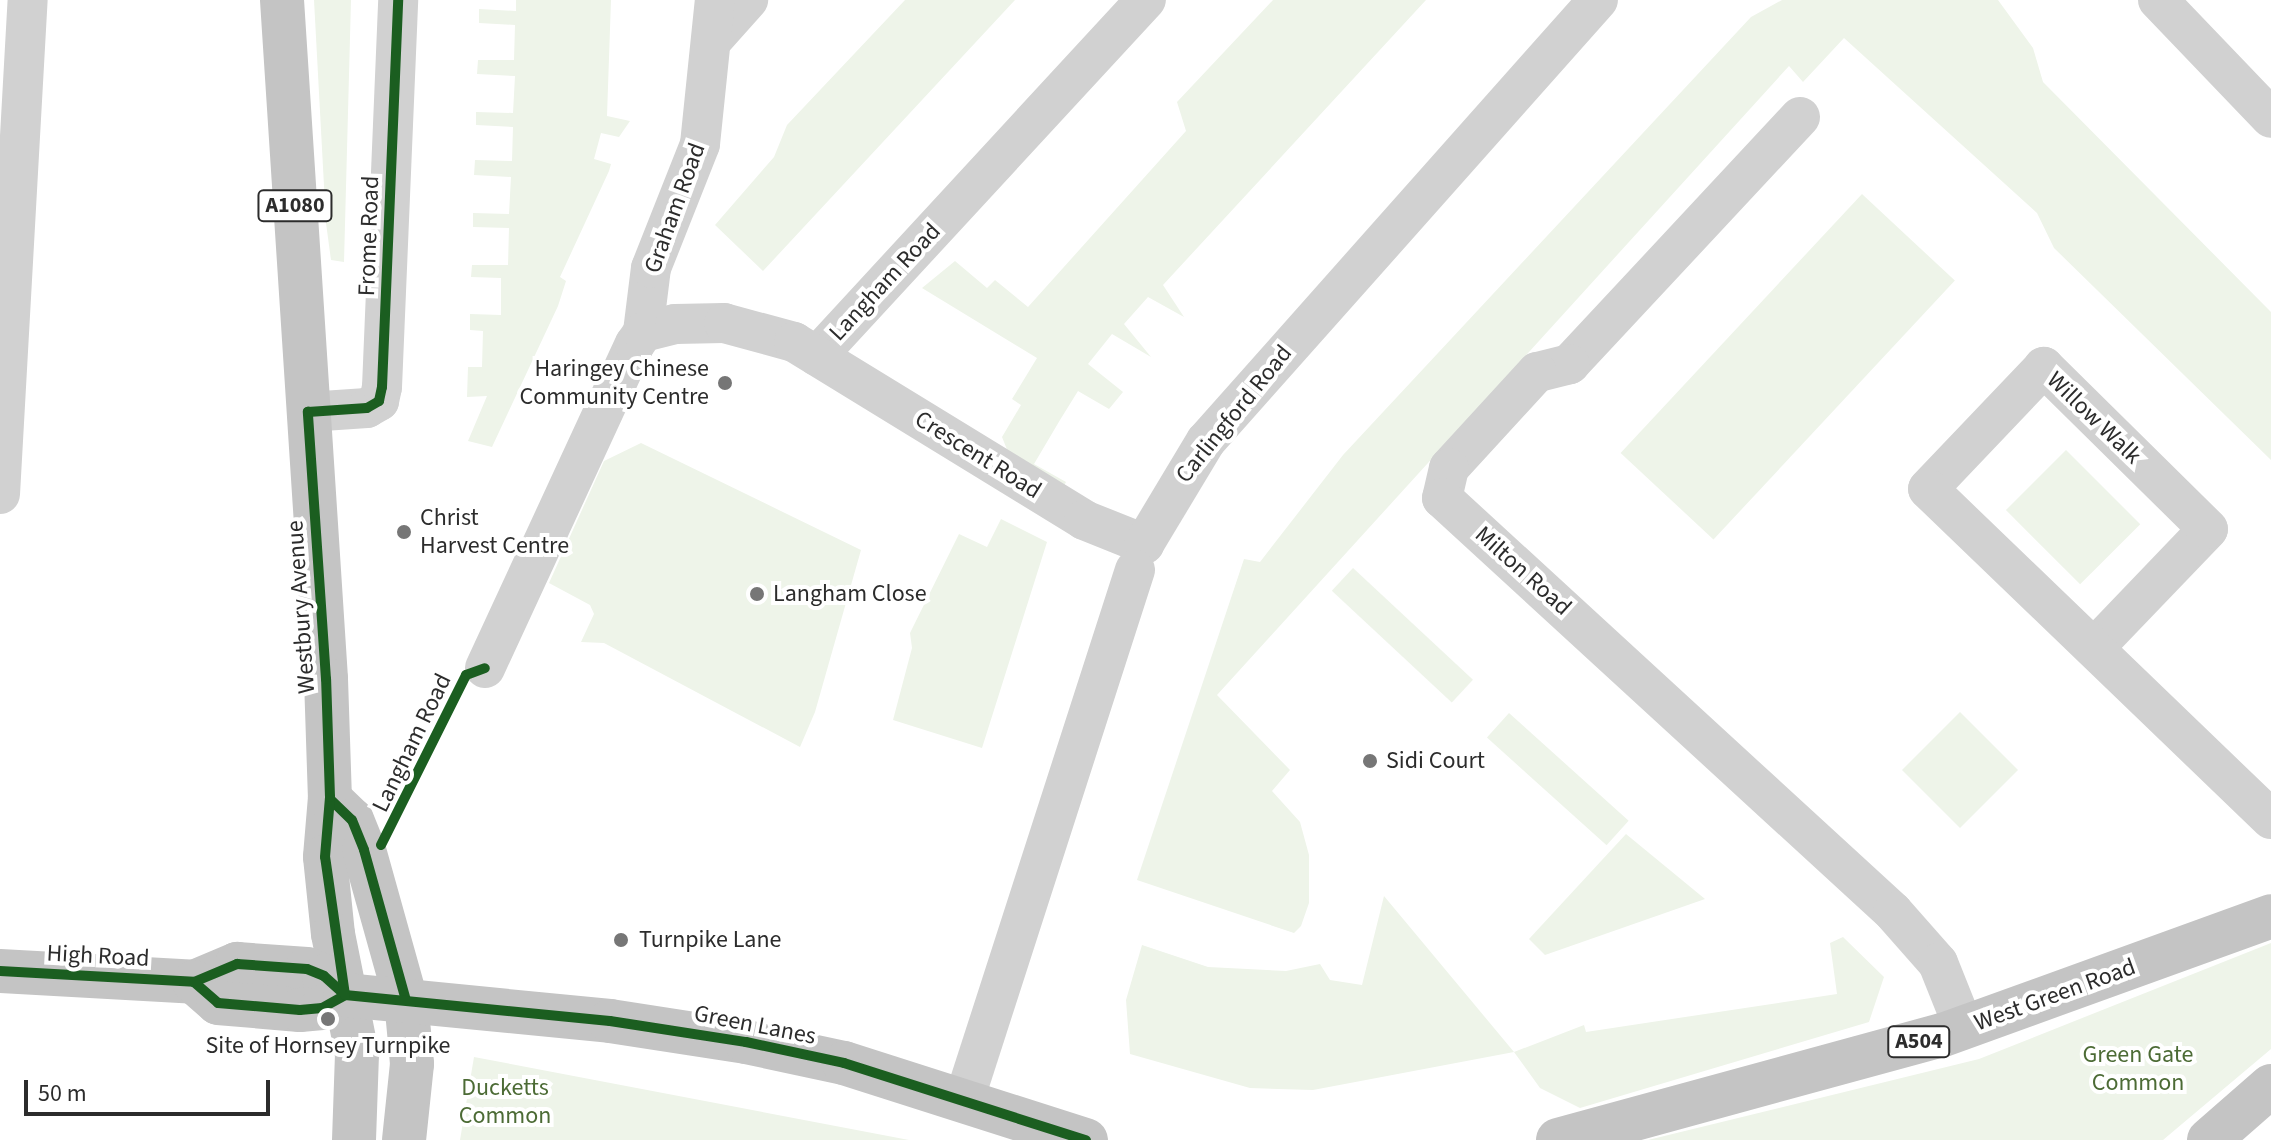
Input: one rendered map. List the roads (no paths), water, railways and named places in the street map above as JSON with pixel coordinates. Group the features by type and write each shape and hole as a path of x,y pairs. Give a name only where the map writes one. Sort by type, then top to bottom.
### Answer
{"main road":[{"name":"Westbury Avenue","path":"282,0 330,799 325,857 345,995"},
{"path":"330,799 352,820 364,850 406,1000 412,1064 404,1140"},
{"name":"West Green Road","path":"1558,1140 1964,1028 2271,916"},
{"name":"High Road","path":"0,971 194,982 218,1003 300,1010 322,1008 345,995 406,1000"},
{"path":"345,995 357,1054 354,1140"},
{"name":"Green Lanes","path":"406,1000 610,1021 746,1042 844,1063 1086,1140"},
{"path":"2209,1140 2271,1086"}],"street":[{"path":"0,494 28,0"},
{"name":"Frome Road","path":"308,412 367,408 379,401 398,0"},
{"name":"Graham Road","path":"643,332 651,268 700,144 715,18 748,0"},
{"name":"Langham Road","path":"485,668 643,332 675,324 724,323 772,334 817,356 1146,0"},
{"name":"Carlingford Road","path":"964,1100 1140,557 1206,441 1598,0"},
{"path":"2158,0 2271,118"},
{"name":"Milton Road","path":"1800,117 1570,364 1537,372 1449,468 1442,498 1893,912 1938,963 1964,1028"},
{"name":"Crescent Road","path":"817,356 1140,557"},
{"name":"Willow Walk","path":"2095,647 2208,529 2044,367 1928,489 2271,819"}],"place":[{"name":"Haringey Chinese Community Centre","path":"725,383"},
{"name":"Christ Harvest Centre","path":"404,532"},
{"name":"Langham Close","path":"757,594"},
{"name":"Sidi Court","path":"1370,761"},
{"name":"Turnpike Lane","path":"621,940"},
{"name":"Site of Hornsey Turnpike","path":"328,1019"}],"park label":[{"name":"Green Gate Common","path":"2138,1069"},
{"name":"Ducketts Common","path":"505,1102"}]}
